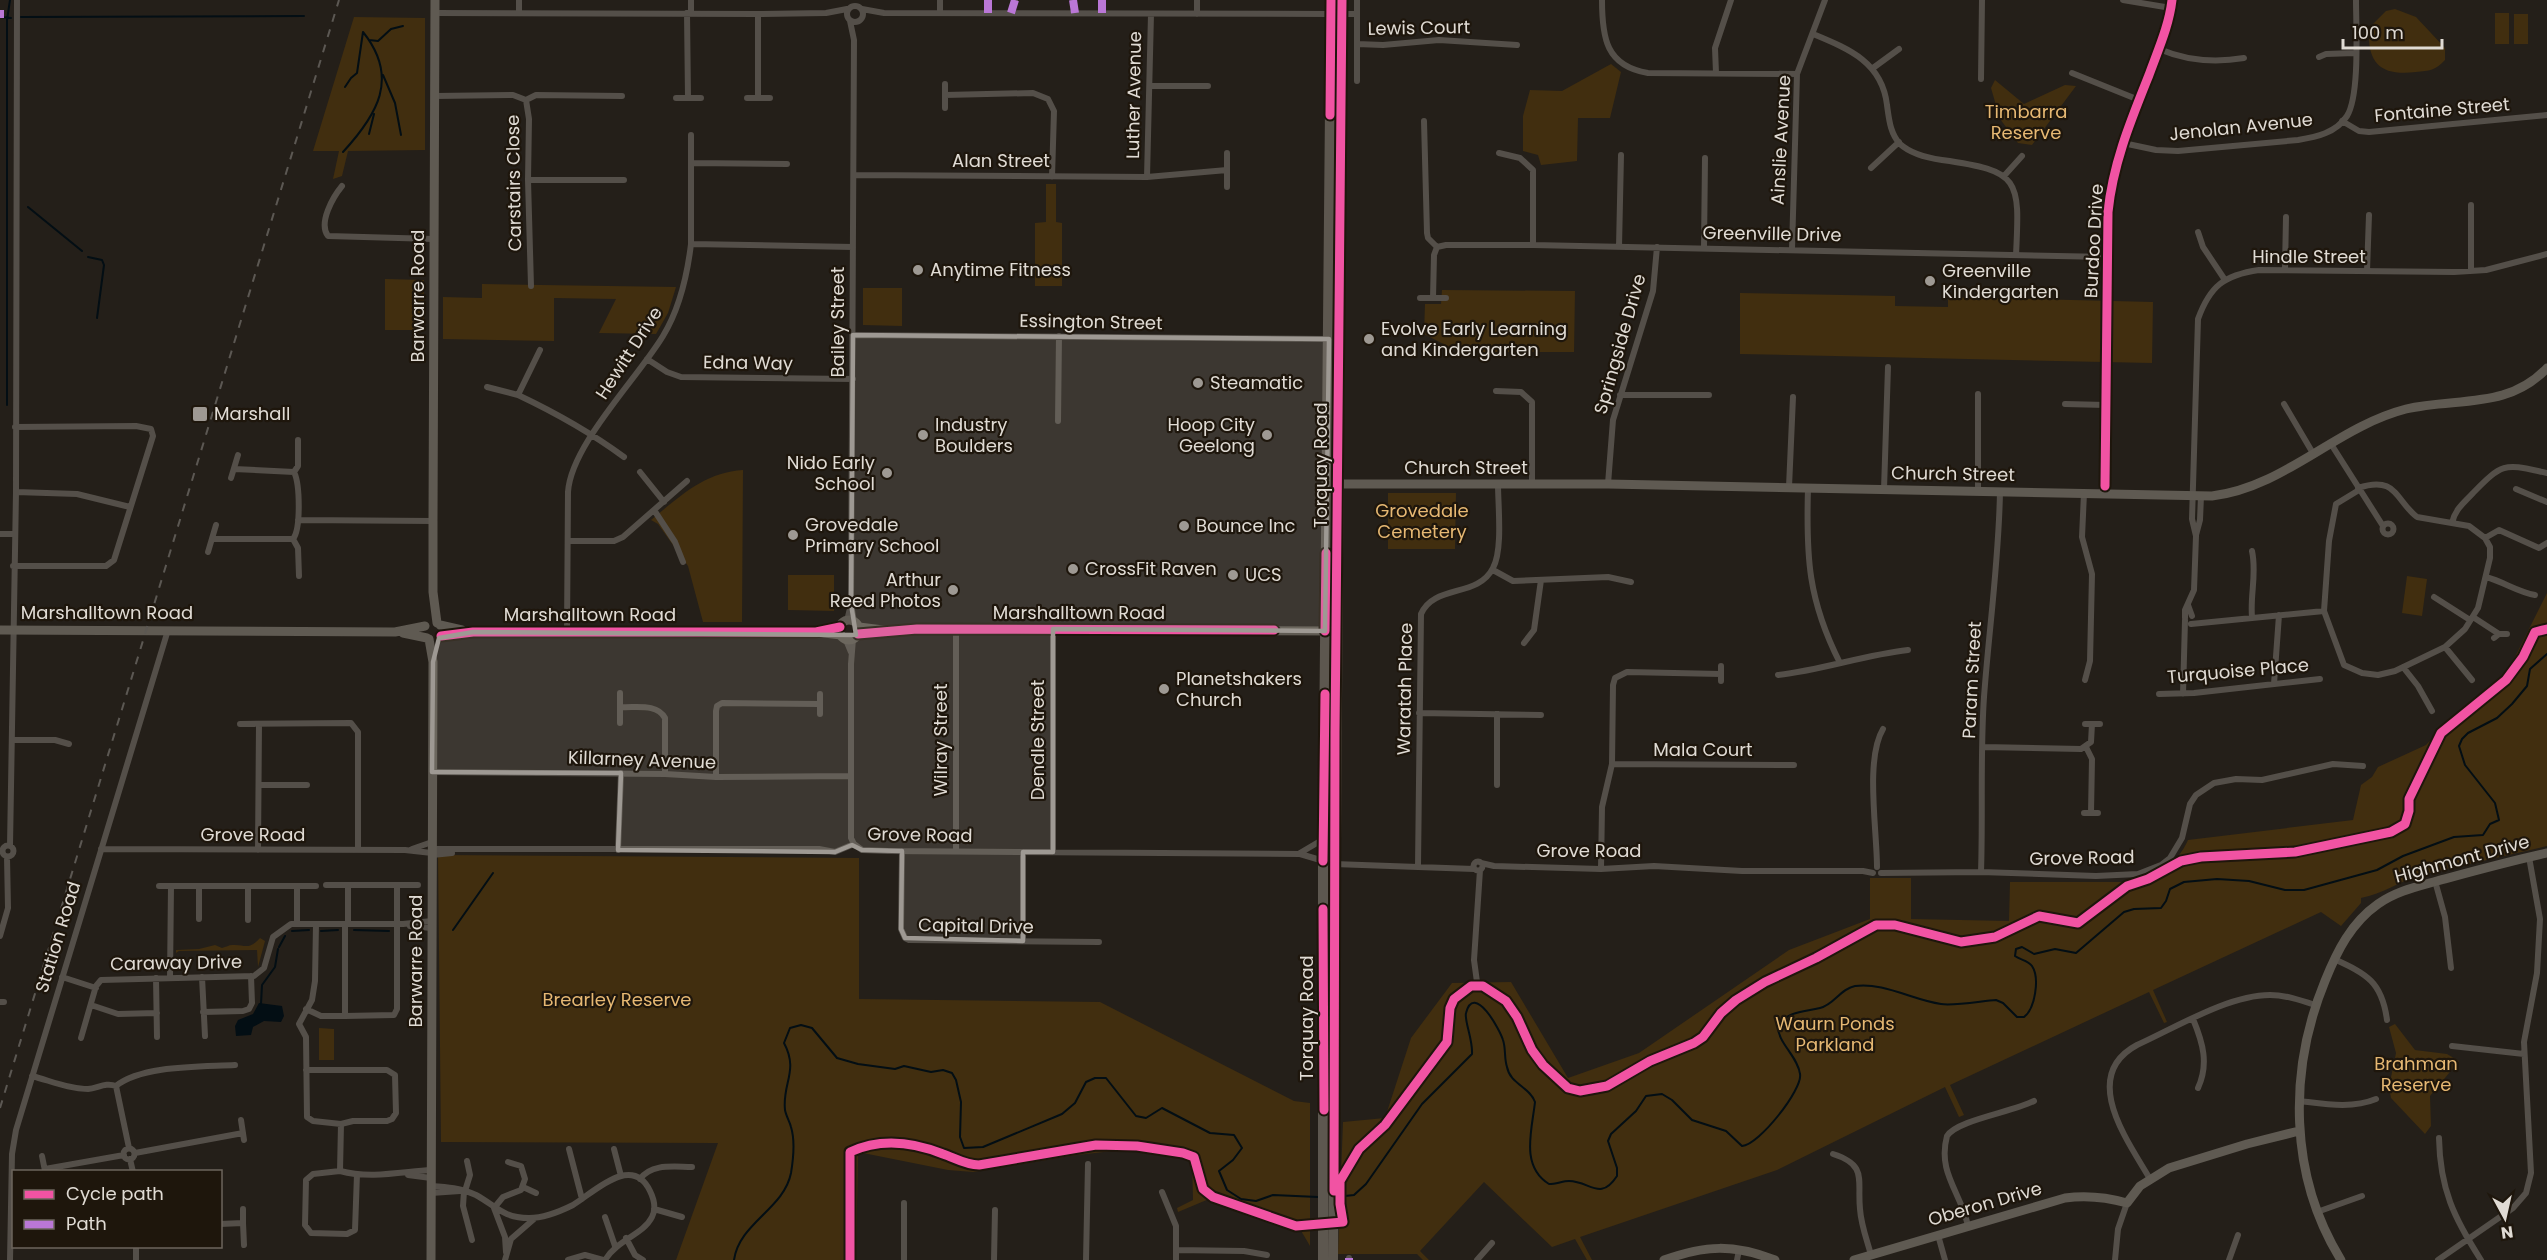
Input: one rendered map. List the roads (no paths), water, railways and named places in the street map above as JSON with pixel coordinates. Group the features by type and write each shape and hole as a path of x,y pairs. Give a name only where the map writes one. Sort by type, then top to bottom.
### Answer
{"main road":[{"name":"Torquay Road","path":"1323,1260 1328,1221 1329,1181 1329,862 1336,14 1331,0"},
{"name":"Torquay Road","path":"1332,484 1329,339 1336,14 1342,0"},
{"name":"Torquay Road","path":"1329,862 1323,839 1331,631"},
{"name":"Torquay Road","path":"1328,1221 1333,1260"}],"street":[{"path":"0,936 8,908 3,853 13,852 10,846 13,534 16,492 17,0"},
{"name":"Barwarre Road","path":"433,625 435,0"},
{"path":"519,0 519,13"},
{"path":"688,98 691,0"},
{"path":"940,0 940,12"},
{"path":"988,0 988,13"},
{"path":"1011,13 1014,0"},
{"path":"1073,0 1075,13"},
{"path":"1102,0 1102,14"},
{"path":"1197,0 1197,14"},
{"path":"1357,0 1357,81"},
{"path":"1602,0 1604,34 1609,48 1618,61 1633,70 1648,73 1797,74"},
{"path":"1716,73 1715,48 1731,0"},
{"name":"Ainslie Avenue","path":"1792,249 1794,96 1797,74 1825,0"},
{"path":"1981,79 1982,0"},
{"path":"2123,0 2172,4"},
{"path":"2342,121 2348,115 2353,100 2356,0"},
{"name":"Burdoo Drive","path":"2104,494 2111,190 2123,143 2159,49 2172,4"},
{"path":"435,13 826,13 855,5 884,13"},
{"name":"Bailey Street","path":"854,844 851,838 850,631 854,40 849,20 855,5"},
{"name":"Bailey Street","path":"854,40 860,20 855,5"},
{"path":"826,13 849,20 860,20 884,13 940,12 1357,14"},
{"path":"758,14 758,98"},
{"name":"Luther Avenue","path":"1147,177 1151,14"},
{"path":"1813,34 1849,49 1873,68 1886,93 1891,129 1899,142 1912,152 1932,159 1985,166 2009,180 2016,197 2016,255"},
{"name":"Lewis Court","path":"1357,44 1383,45 1439,40 1517,45"},
{"path":"1873,68 1899,49"},
{"path":"2159,49 2203,61 2244,58"},
{"path":"2319,57 2332,53 2355,53"},
{"path":"2072,73 2139,100"},
{"path":"945,84 945,108"},
{"path":"1150,86 1208,86"},
{"path":"945,95 1033,93 1048,99 1054,111 1052,177"},
{"name":"Carstairs Close","path":"435,96 513,95 526,100 529,119 531,286"},
{"path":"526,100 536,95 622,96"},
{"path":"676,98 701,98"},
{"path":"747,98 770,98"},
{"name":"Fontaine Street","path":"2342,121 2352,128 2368,132 2547,115"},
{"path":"1424,121 1427,233 1428,238 1437,248 1433,257 1433,298"},
{"name":"Jenolan Avenue","path":"2123,143 2168,151 2287,141 2313,138 2331,130 2342,121"},
{"name":"Hewitt Drive","path":"567,632 568,492 571,473 578,456 669,325 680,299 691,244 691,135"},
{"path":"1871,168 1899,142"},
{"path":"1227,153 1227,187"},
{"path":"1499,153 1520,158 1533,170 1533,245"},
{"path":"1619,247 1621,155"},
{"path":"2004,176 2022,156"},
{"path":"1704,248 1706,158"},
{"path":"691,164 787,164"},
{"name":"Alan Street","path":"854,175 1147,177 1227,170"},
{"path":"528,180 624,180"},
{"path":"342,186 333,198 325,223 328,236 434,238"},
{"path":"2471,205 2471,271"},
{"path":"2367,271 2369,215"},
{"path":"2285,269 2286,217"},
{"path":"2198,232 2203,248 2225,280"},
{"path":"691,244 854,247"},
{"name":"Greenville Drive","path":"1437,248 1446,244 1533,245 2108,257"},
{"name":"Springside Drive","path":"1608,484 1610,439 1620,395 1653,291 1657,248"},
{"name":"Hindle Street","path":"2183,694 2185,619 2194,590 2196,536 2192,519 2197,496 2198,320 2204,302 2215,288 2225,280 2243,272 2285,269 2471,271 2503,266 2547,254"},
{"path":"1420,298 1446,298"},
{"name":"Essington Street","path":"853,335 1329,339"},
{"path":"1058,421 1059,336"},
{"path":"518,395 540,350"},
{"name":"Edna Way","path":"647,359 667,372 681,377 853,379"},
{"path":"1884,489 1888,367"},
{"name":"Church Street","path":"1332,484 1608,484 2197,496 2226,494 2253,487 2382,417 2435,404 2486,400 2513,392 2545,373"},
{"path":"487,387 518,395 557,413 593,434 624,457"},
{"path":"1496,391 1521,392 1532,402 1532,484"},
{"path":"1978,394 1978,490"},
{"path":"1620,395 1709,395"},
{"path":"1789,487 1793,397"},
{"path":"2283,404 2313,455"},
{"path":"2065,405 2106,405"},
{"path":"13,566 106,566 111,563 114,560 153,436 151,429 136,426 15,427"},
{"path":"294,472 298,466 298,440"},
{"path":"2331,444 2383,526"},
{"path":"231,478 238,455"},
{"path":"2451,523 2457,510 2496,471 2517,466 2547,473"},
{"path":"234,469 294,472"},
{"path":"293,539 297,534 298,520 298,479 294,472"},
{"path":"640,472 664,502"},
{"path":"568,541 614,541 623,537 687,481"},
{"path":"1498,484 1497,550 1492,570 1513,581 1608,577 1631,582"},
{"path":"2374,485 2388,488 2400,496 2415,516 2451,523 2472,527 2485,537 2490,555 2480,604 2472,619 2445,647 2403,667 2378,675 2347,667 2342,660 2324,611 2330,537 2334,510 2339,502 2358,489 2374,485"},
{"path":"1809,488 1808,551 1812,591 1826,634 1840,663"},
{"path":"2516,489 2547,502"},
{"name":"Param Street","path":"1981,872 1983,747 1992,594 1999,539 2000,491"},
{"path":"16,492 77,494 130,507"},
{"path":"2084,493 2082,537 2092,574 2090,661 2085,680"},
{"path":"654,510 675,542 683,562"},
{"path":"298,520 433,521"},
{"path":"208,552 216,525"},
{"path":"2485,537 2499,530 2539,548 2547,543"},
{"path":"0,534 13,534"},
{"path":"212,539 293,539"},
{"path":"293,539 298,548 299,576"},
{"path":"2252,551 2256,572 2250,600 2252,617"},
{"name":"Waratah Place","path":"1418,866 1421,614 1425,605 1445,593 1472,587 1492,570"},
{"path":"2486,577 2535,595"},
{"path":"1524,644 1534,630 1541,580"},
{"path":"2434,597 2497,636 2507,634"},
{"path":"2185,635 2192,620 2188,604"},
{"path":"2185,619 2187,624 2192,620 2204,621 2324,611"},
{"path":"2274,684 2279,615"},
{"path":"428,639 424,633 433,625 440,637"},
{"name":"Marshalltown Road","path":"0,630 168,629 395,632 433,625 473,632"},
{"name":"Station Road","path":"10,1260 12,1148 168,629"},
{"name":"Marshalltown Road","path":"395,632 428,639 473,632 816,632 956,629 1331,631"},
{"name":"Wilray Street","path":"956,629 956,851"},
{"name":"Dendle Street","path":"1053,629 1053,852"},
{"name":"Barwarre Road","path":"433,662 440,637"},
{"name":"Barwarre Road","path":"428,639 433,662 431,1260"},
{"path":"2445,647 2472,680"},
{"path":"1778,675 1812,670 1875,654 1908,650"},
{"path":"2403,667 2418,686 2432,710 2439,706"},
{"path":"1601,869 1602,807 1612,764 1612,685 1618,675 1627,672 1721,674"},
{"name":"Turquoise Place","path":"2159,694 2183,694 2320,679"},
{"path":"620,693 620,723"},
{"path":"820,694 820,714"},
{"path":"716,777 717,706 722,703 819,704"},
{"path":"620,707 657,708 662,712 665,718 665,774"},
{"path":"1419,713 1541,715"},
{"path":"1497,714 1497,785"},
{"path":"240,724 351,723 356,727 358,732 358,850"},
{"path":"258,850 259,724"},
{"path":"1983,747 2078,749 2086,747 2091,740 2092,724"},
{"path":"1877,870 1873,768 1877,742 1883,729"},
{"path":"12,740 55,740 69,744"},
{"path":"2086,747 2092,759 2091,813"},
{"name":"Mala Court","path":"1612,764 1794,765"},
{"name":"Grove Road","path":"101,849 819,849 835,852 854,844 862,850 902,851 1300,854 1329,862 1418,866 1601,869 1654,866 1742,871 1877,870 2096,876 2138,874 2155,868 2170,858 2182,838 2190,804 2196,795 2214,783 2236,779 2262,780 2333,764 2363,766"},
{"name":"Killarney Avenue","path":"432,772 621,773 716,777 851,776"},
{"path":"618,850 621,773"},
{"path":"259,785 307,785"},
{"path":"1300,854 1323,839"},
{"name":"Capital Drive","path":"902,851 901,929 905,938 909,940 1100,942"},
{"path":"1023,852 1023,942"},
{"name":"Highmont Drive","path":"2341,1260 2316,1212 2299,1131 2299,1101 2304,1049 2314,1005 2334,959 2353,927 2371,910 2396,893 2478,869 2547,853"},
{"path":"2438,1260 2513,1208 2521,1200 2530,1184 2531,1159 2524,1054 2526,1025 2537,973 2539,935 2538,901 2529,857"},
{"path":"1477,981 1474,960 1478,867"},
{"path":"2435,882 2445,917 2451,968"},
{"path":"326,885 418,885"},
{"path":"159,886 316,886"},
{"path":"170,978 171,886"},
{"path":"199,886 199,919"},
{"path":"248,886 248,920"},
{"path":"297,886 297,924 432,924"},
{"path":"345,1016 348,886"},
{"path":"306,1010 321,1016 387,1016 396,1013 400,924 396,886"},
{"name":"Caraway Drive","path":"96,987 100,981 251,976 262,971 270,943 276,934 289,925 297,924"},
{"path":"306,1070 387,1070 395,1075 396,1113 392,1119 387,1121 353,1121 341,1124 312,1121 307,1117 306,1070 306,1037 299,1024 312,1000 315,981 316,924"},
{"path":"2334,959 2358,970 2377,984 2385,1000 2387,1020"},
{"path":"203,1012 249,1009 252,1003 251,976"},
{"path":"62,977 96,987 81,1038"},
{"path":"202,977 205,1036"},
{"path":"156,978 157,1037"},
{"path":"2150,1179 2114,1113 2110,1085 2112,1070 2116,1062 2128,1050 2193,1019 2243,999 2282,996 2314,1005"},
{"path":"91,1005 118,1014 157,1013"},
{"path":"2193,1019 2202,1040 2204,1058 2204,1074 2198,1088"},
{"path":"2452,1046 2524,1054"},
{"path":"116,1086 125,1079 144,1073 235,1065"},
{"path":"32,1076 82,1089 107,1084 116,1086"},
{"path":"116,1086 129,1148 133,1156 133,1170"},
{"path":"2299,1101 2329,1105 2362,1104 2376,1099"},
{"path":"1968,1226 1964,1209 1946,1171 1947,1136 1950,1131 1960,1125 2013,1110 2034,1101"},
{"path":"42,1156 45,1170 124,1155 133,1156 243,1136 241,1120"},
{"path":"340,1171 341,1124"},
{"path":"2115,1260 2118,1229 2127,1203 2150,1179 2169,1168 2211,1154 2299,1131"},
{"path":"2439,1138 2444,1188 2453,1213 2481,1260"},
{"path":"124,1155 129,1148"},
{"path":"569,1149 582,1199"},
{"path":"614,1149 621,1176"},
{"path":"1833,1154 1849,1160 1858,1171 1862,1221 1871,1255"},
{"path":"467,1161 470,1174 463,1206 472,1240"},
{"path":"494,1208 502,1197 519,1191 523,1187 525,1179 522,1167 508,1162"},
{"path":"1086,1260 1088,1164"},
{"path":"640,1179 646,1172 656,1168 692,1167"},
{"path":"357,1174 355,1230 346,1234 312,1233 306,1227 306,1180 314,1174 340,1171 357,1174 405,1174 465,1191 481,1198 501,1213 519,1217 543,1215"},
{"path":"470,1174 479,1172"},
{"path":"507,1257 508,1243 531,1220 566,1208 605,1182 621,1176 640,1179 651,1192 654,1209 646,1226 615,1246 604,1260 585,1255 568,1260"},
{"path":"523,1187 536,1193"},
{"path":"1162,1191 1176,1226 1176,1260"},
{"path":"2316,1212 2362,1196"},
{"name":"Oberon Drive","path":"1854,1260 2065,1198 2105,1197 2127,1203"},
{"path":"904,1203 904,1260"},
{"path":"494,1208 505,1237 507,1257"},
{"path":"243,1209 244,1245"},
{"path":"654,1209 682,1217"},
{"path":"994,1210 994,1260"},
{"path":"605,1217 615,1246"},
{"path":"222,1224 243,1223"},
{"path":"1938,1235 1945,1260"},
{"path":"2229,1260 2238,1235"},
{"path":"626,1238 635,1255 643,1260"},
{"path":"1477,1260 1491,1243"},
{"path":"1664,1260 1700,1249 1739,1250 1775,1260"},
{"path":"1176,1250 1244,1251 1267,1255"},
{"path":"1737,1260 1739,1250"}],"waterway":[{"path":"7,405 7,20 10,0"},
{"path":"21,17 304,16"},
{"path":"0,17 11,18"},
{"path":"369,40 378,41 391,29 403,26"},
{"path":"345,87 357,73 363,32"},
{"path":"343,152 366,124 380,95 382,80 380,65 374,49 363,32"},
{"path":"383,75 395,103 401,135"},
{"path":"369,134 374,114"},
{"path":"28,207 82,251"},
{"path":"88,257 102,260 104,265 97,318"},
{"path":"1336,1197 1354,1195 1366,1184 1422,1104 1472,1054 1466,1013 1470,1005 1475,1003 1486,1011 1501,1035 1506,1064 1512,1078 1529,1093 1535,1102 1530,1136 1534,1168 1549,1184 1569,1181 1600,1189 1611,1184 1617,1176 1617,1168 1608,1141 1611,1134 1636,1111 1646,1096 1662,1094 1672,1100 1692,1120 1726,1131 1742,1146 1759,1136 1769,1127 1787,1103 1799,1081 1798,1067 1780,1037 1778,1024 1792,1014 1829,1004 1845,990 1866,985 1941,1004 1996,1000 2003,1003 2017,1017 2024,1017 2033,1001 2036,978 2032,966 2015,956 2016,949 2022,947 2034,954 2055,949 2076,953 2124,912 2134,909 2161,908 2170,889 2184,882 2217,879 2249,881 2285,890 2304,890 2377,870 2403,856 2454,837 2483,835 2490,824 2499,820 2495,803 2465,765 2459,746 2468,733 2497,718 2512,704 2527,686 2530,669 2547,654"},
{"path":"453,930 493,873"},
{"path":"292,931 309,930"},
{"path":"321,931 338,930"},
{"path":"354,930 389,931"},
{"path":"279,947 285,936"},
{"path":"261,1004 262,985 275,967 278,949"},
{"path":"734,1260 744,1236 780,1197 791,1173 793,1138 785,1110 790,1061 784,1043 790,1028 801,1025 812,1028 837,1058 858,1064 895,1069 904,1066 931,1072 943,1070 952,1073 961,1102 960,1137 964,1148 983,1147 1062,1114 1075,1103 1086,1082 1095,1078 1106,1078 1136,1116 1146,1118 1162,1108 1210,1133 1234,1135 1242,1148 1233,1160 1219,1171 1227,1190 1241,1199 1256,1201 1273,1195 1318,1197"}],"railway":[{"path":"0,1108 339,0"}],"place":[{"name":"Anytime Fitness","path":"918,270"},
{"name":"Greenville Kindergarten","path":"1930,281"},
{"name":"Evolve Early Learning and Kindergarten","path":"1369,339"},
{"name":"Steamatic","path":"1198,383"},
{"name":"Marshall","path":"200,414"},
{"name":"Industry Boulders","path":"923,435"},
{"name":"Hoop City Geelong","path":"1267,435"},
{"name":"Nido Early School","path":"887,473"},
{"name":"Bounce Inc","path":"1184,526"},
{"name":"Grovedale Primary School","path":"793,535"},
{"name":"CrossFit Raven","path":"1073,569"},
{"name":"UCS","path":"1233,575"},
{"name":"Arthur Reed Photos","path":"953,590"},
{"name":"Planetshakers Church","path":"1164,689"}],"park label":[{"name":"Timbarra Reserve","path":"2026,122"},
{"name":"Grovedale Cemetery","path":"1422,521"},
{"name":"Brearley Reserve","path":"617,1000"},
{"name":"Waurn Ponds Parkland","path":"1835,1034"},
{"name":"Brahman Reserve","path":"2416,1074"}]}
